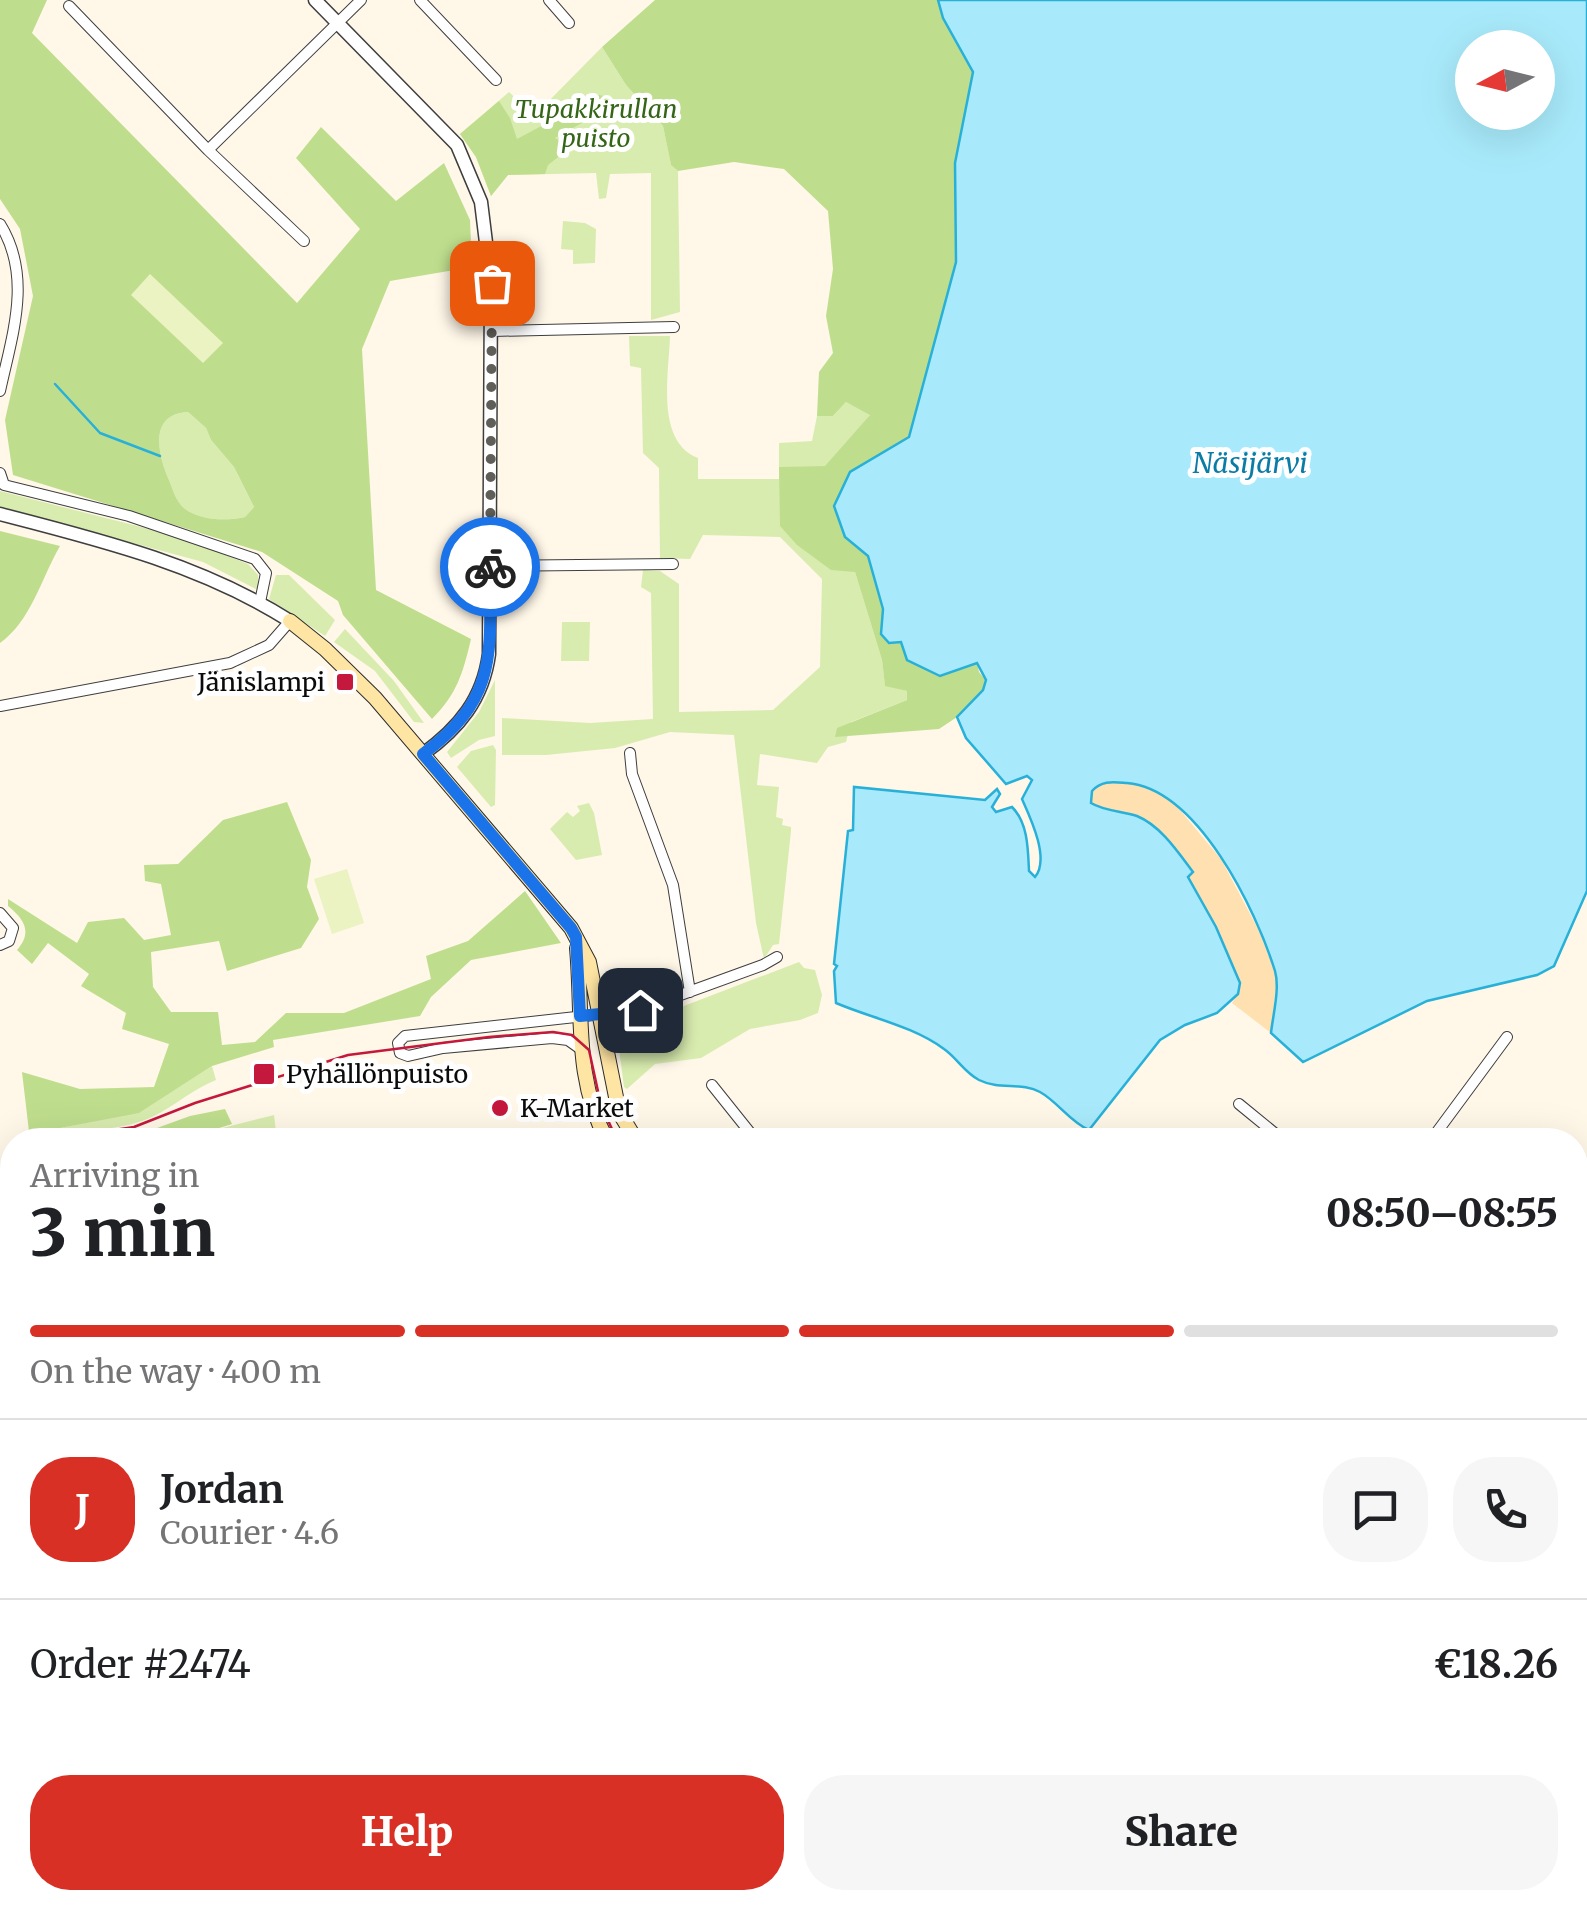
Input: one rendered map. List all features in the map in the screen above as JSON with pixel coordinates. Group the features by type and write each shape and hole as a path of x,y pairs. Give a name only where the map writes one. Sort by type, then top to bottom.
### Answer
{"main road":[{"path":"290,622 352,674 555,907 576,937 589,962 619,1112 629,1128"},
{"path":"576,937 582,1050 592,1110 600,1128"}],"street":[{"path":"315,0 456,145 474,180 486,224 492,330 489,654 483,684 463,718 423,754"},
{"path":"208,150 361,0"},
{"path":"420,0 496,80"},
{"path":"549,0 569,23"},
{"path":"68,6 304,242"},
{"path":"0,224 16,262 18,304 0,391"},
{"path":"492,330 674,326"},
{"path":"0,473 4,485 156,524 255,559 266,574 260,602"},
{"path":"0,514 182,566 260,602 290,622 269,645 222,666 0,706"},
{"path":"490,566 673,564"},
{"path":"630,753 632,774 673,884 690,992"},
{"path":"0,913 12,925 13,932 9,941 0,945"},
{"path":"582,1050 568,1040 552,1038 443,1048 408,1056 400,1052 398,1043 405,1036 640,1010 777,957"},
{"path":"1441,1128 1507,1037"},
{"path":"712,1085 746,1128"},
{"path":"1239,1104 1268,1128"}],"green space":[{"path":"0,0 47,0 32,33 297,303 360,229 296,158 321,127 396,201 444,163 470,220 472,267 390,281 362,349 376,590 471,639 458,682 432,719 343,615 338,601 262,552 13,475 5,420 33,296 20,229 0,199","holes":["188,412 206,428 234,467 254,507 245,517 206,518 184,508 175,495 162,459 162,428 175,414"]},
{"path":"655,0 938,0 943,18 973,72 956,262 909,437 850,472 845,537 868,556 883,610 882,634 889,643 901,641 977,662 986,680 983,690 939,729 835,737 837,728 907,700 907,691 885,686 882,660 855,572 831,570 797,545 780,526 779,467 825,466 870,415 846,402 833,416 817,416 819,372 833,353 826,316 833,269 828,211 784,169 734,162 678,171 671,165 663,126 626,85 602,47"},
{"name":"Tupakkirullan puisto","path":"602,47 626,85 663,126 671,164 678,171 680,312 651,320 651,173 610,174 606,198 599,199 596,173 508,175 491,196 476,157 460,134 509,92 534,116"},
{"path":"599,95 608,97 589,119 555,138 571,147 548,165 545,174 508,175 491,196 476,157 460,134 499,101 517,139"},
{"path":"563,221 585,223 596,229 595,263 573,264 573,250 561,249"},
{"path":"150,274 223,343 203,363 131,295"},
{"path":"629,336 670,336 670,422 684,449 698,458 698,479 779,479 779,443 812,441 817,416 833,416 846,402 871,414 854,436 855,572 882,660 885,685 907,691 907,700 851,722 846,742 828,747 817,763 760,754 757,785 779,787 776,817 783,819 782,825 791,827 779,944 773,945 764,959 756,923 734,735 670,732 615,748 502,755 502,718 590,723 653,719 651,593 641,587 643,570 660,571 679,584 679,712 773,710 820,667 822,579 780,537 703,535 690,559 660,558 659,468 643,453 641,368 630,366"},
{"path":"188,412 206,428 234,467 254,507 245,517 205,518 184,508 177,499 165,470 159,437 167,420"},
{"path":"0,491 203,546 248,564 258,575 258,590 203,562 0,507"},
{"path":"0,531 60,546 28,611 0,643"},
{"path":"276,575 289,575 335,620 325,636 269,599"},
{"path":"562,622 590,622 589,661 561,661"},
{"path":"345,629 394,681 424,723 414,722 375,671 334,642"},
{"path":"495,680 495,736 479,740 451,758 447,752 479,712"},
{"path":"493,745 495,805 491,807 457,767 471,751"},
{"path":"287,802 311,860 307,887 319,919 301,948 227,971 219,941 151,952 153,987 171,1012 218,1012 222,1045 255,1042 286,1013 344,1013 431,979 426,956 468,941 525,891 561,943 471,960 431,997 420,1016 273,1040 274,1047 212,1066 139,1113 60,1128 29,1128 22,1072 80,1089 154,1087 169,1044 122,1029 126,1013 81,986 89,974 48,943 32,964 17,950 25,937 24,926 8,906 8,899 77,943 88,922 124,918 144,940 171,935 161,884 145,881 144,865 178,864 223,820"},
{"path":"589,803 602,855 576,860 550,829 567,812 573,817 580,811 577,806"},
{"path":"347,869 364,923 332,934 314,879"},
{"path":"799,962 804,968 815,970 822,995 818,1013 750,1029 701,1058 655,1064 627,1089 624,1087 616,1026 676,1009"},
{"path":"212,1066 216,1080 143,1121 112,1128 60,1128 140,1112"},
{"path":"225,1109 232,1124 219,1128 157,1128"},
{"path":"274,1115 276,1128 223,1128"}],"sand":[{"path":"1107,781 1140,784 1169,797 1221,859 1258,929 1277,976 1271,1033 1232,1003 1240,983 1216,927 1187,877 1091,803 1092,792"}],"water":[{"name":"Näsijärvi","path":"938,0 1587,0 1587,891 1554,966 1537,975 1427,1001 1303,1062 1271,1033 1275,971 1254,917 1220,856 1177,806 1153,790 1112,782 1092,791 1091,803 1146,820 1175,848 1193,872 1188,877 1216,927 1240,983 1238,994 1217,1013 1160,1040 1091,1128 1076,1122 1040,1092 979,1080 932,1041 836,1003 834,964 848,831 853,830 854,787 985,800 997,789 1000,794 992,807 996,812 1012,807 1017,813 1026,837 1029,871 1035,877 1041,860 1038,839 1022,799 1032,780 1027,776 1006,784 966,738 957,717 983,690 986,680 977,663 940,676 907,660 901,642 889,643 881,634 883,609 868,556 845,537 834,506 850,472 909,437 956,262 955,163 973,72 943,18"}],"waterway":[{"path":"55,384 100,433 160,456"}],"tram line":[{"path":"127,1128 348,1055 553,1032 572,1035 589,1050 601,1105 612,1128"}],"way so far":[{"path":"490,567 492,283"}],"place":[{"name":"Jänislampi","path":"345,682"},
{"name":"Pyhällönpuisto","path":"264,1074"},
{"name":"K-Market","path":"500,1108"}],"route":[{"path":"490,567 489,654 483,684 463,718 423,754 571,928 576,937 580,1016 640,1010"}]}
